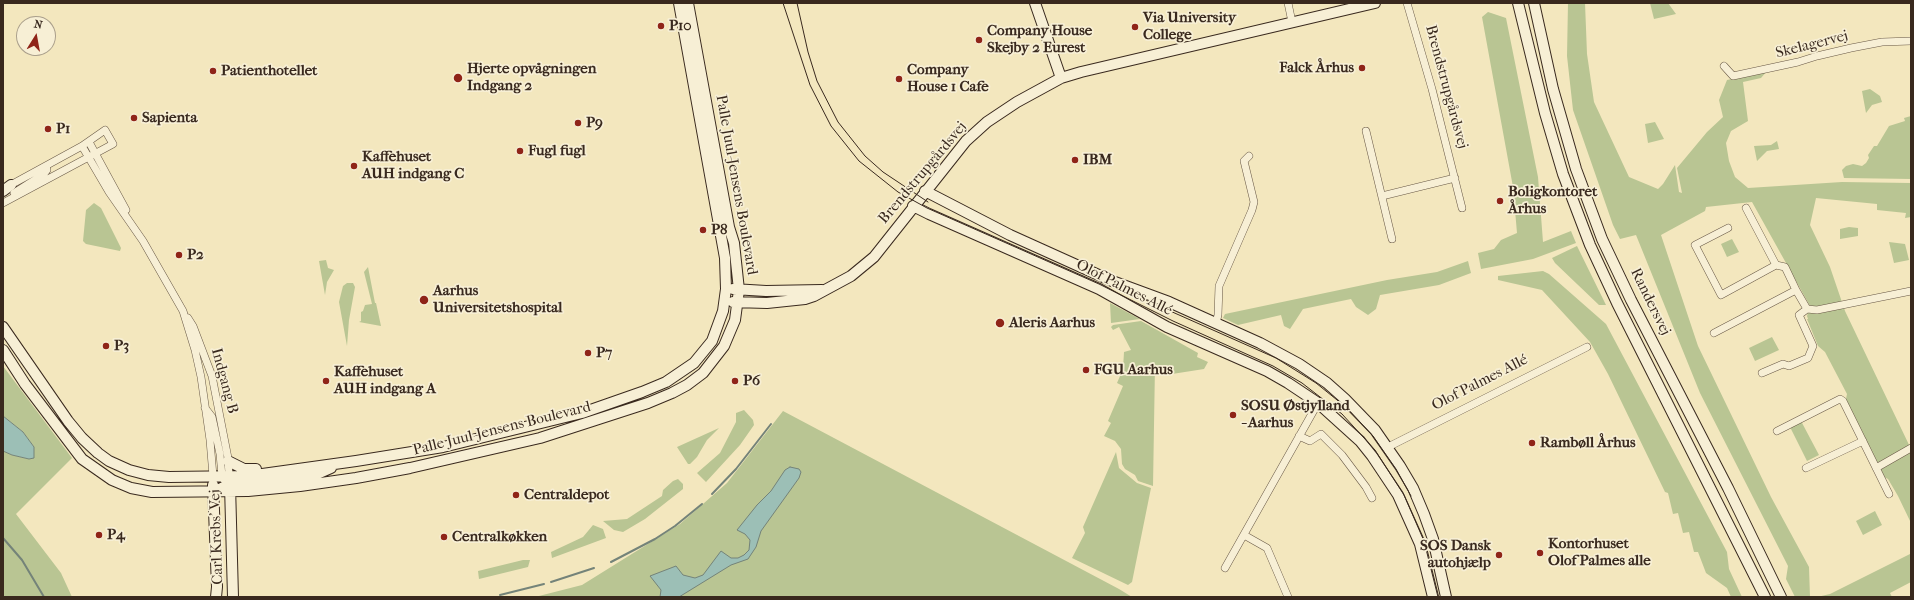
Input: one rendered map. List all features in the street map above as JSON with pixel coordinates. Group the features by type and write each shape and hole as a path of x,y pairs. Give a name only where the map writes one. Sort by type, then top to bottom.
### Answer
{"street":[{"name":"Palle Juul-Jensens Boulevard","path":"679,3 717,211 731,258 735,294"},
{"name":"Palle Juul-Jensens Boulevard","path":"3,327 60,410 82,438 98,453 129,470 148,475 169,477 300,486 356,478 410,468 540,438 648,403 687,385 703,373 715,360 732,331 735,294 734,243 729,227 688,3"},
{"path":"1035,3 1061,78"},
{"path":"1288,3 1292,22"},
{"name":"Brendstrupgårdsvej","path":"735,294 767,303 805,299 826,290 851,276 874,257 966,141 987,122 1027,95 1061,78 1088,70 1376,3"},
{"name":"Brendstrupgårdsvej","path":"1407,3 1432,89 1462,208"},
{"name":"Randersvej","path":"1518,3 1547,120 1563,174 1590,245 1617,303 1765,597"},
{"name":"Randersvej","path":"1534,3 1553,89 1576,169 1602,239 1631,300 1728,488 1782,597"},
{"name":"Skelagervej","path":"1724,66 1734,76 1851,48 1882,42 1911,41"},
{"path":"3,203 113,144 105,130 89,142 45,168 6,188"},
{"path":"1366,131 1392,239"},
{"path":"89,142 137,232 183,312 195,350 205,408 212,417 225,481 285,480 315,475 344,463"},
{"path":"82,146 109,192 137,232"},
{"path":"1216,323 1218,315 1219,286 1252,210 1254,202 1244,161 1249,156"},
{"path":"45,168 57,174"},
{"path":"3,203 45,168"},
{"path":"1382,196 1454,178"},
{"name":"Olof Palmes Allé","path":"925,191 1010,235 1112,281 1169,302 1277,351 1321,378 1360,414 1388,447 1413,488 1433,539 1446,597"},
{"name":"Olof Palmes Allé","path":"913,206 1099,289 1167,327 1267,371 1318,403 1360,441 1398,495 1420,544 1433,597"},
{"path":"1746,208 1776,265"},
{"path":"1728,228 1695,245 1721,295 1776,265 1784,267 1807,309"},
{"name":"Brendstrupgårdsvej","path":"735,294 826,290"},
{"path":"1714,333 1796,290"},
{"path":"1762,373 1783,364 1789,366 1808,358 1814,346 1799,315 1807,309 1817,310 1831,308 1911,291"},
{"name":"Palle Juul-Jensens Boulevard","path":"3,350 25,384 67,440 82,459 98,472 131,488 152,492 213,492 225,481 248,476 304,469 443,447 582,413 652,388 685,370 703,353 712,341 718,327 725,301 735,294"},
{"name":"Indgang B","path":"183,312 193,326 212,376 228,461 225,481"},
{"name":"Olof Palmes Allé","path":"1388,447 1587,347"},
{"path":"1777,431 1840,399 1843,401 1888,494"},
{"path":"1225,568 1318,403"},
{"path":"1299,436 1310,441 1314,440 1321,434 1346,460 1372,498"},
{"path":"1806,468 1863,441"},
{"path":"1876,468 1911,448"},
{"path":"228,461 244,469 304,469"},
{"name":"Carl Krebs' Vej","path":"216,597 217,587 213,492 225,481"},
{"name":"Carl Krebs' Vej","path":"225,481 233,597"},
{"path":"1244,535 1267,548 1288,597"}],"green space":[{"path":"1568,3 1585,3 1587,54 1594,102 1629,177 1658,189 1675,165 1679,192 1682,193 1677,168 1707,132 1723,117 1719,100 1727,80 1767,71 1761,78 1743,82 1748,121 1731,131 1726,143 1729,161 1735,177 1748,188 1842,182 1911,183 1911,217 1905,218 1906,213 1877,210 1877,204 1816,198 1810,225 1830,267 1845,311 1911,449 1911,523 1898,496 1888,479 1884,477 1849,406 1846,399 1847,394 1825,352 1818,346 1807,319 1810,306 1752,202 1706,207 1705,211 1661,235 1698,346 1771,497 1809,567 1810,597 1795,597 1786,579 1788,566 1700,393 1636,235 1620,239 1613,225 1573,110 1567,56"},
{"path":"1650,3 1668,3 1676,14 1654,19"},
{"path":"1488,12 1506,18 1538,177 1543,242 1571,231 1576,243 1533,259 1481,269 1478,253 1494,249 1501,240 1517,233 1513,187 1482,17"},
{"path":"1870,89 1880,96 1882,102 1872,105 1866,113 1862,91"},
{"path":"1911,116 1911,179 1844,178 1842,170 1846,166 1853,164 1862,166 1866,163 1869,158 1868,155 1874,146 1877,146 1889,126 1905,121 1904,118"},
{"path":"1655,122 1664,139 1648,143 1645,124"},
{"path":"1777,141 1779,149 1767,151 1757,161 1754,146 1771,145"},
{"path":"94,203 101,208 121,248 120,251 86,244 83,241 86,210"},
{"path":"1849,227 1858,228 1858,236 1840,239 1840,229"},
{"path":"1732,239 1739,252 1727,257 1721,244"},
{"path":"1889,242 1905,244 1909,260 1894,263"},
{"path":"1577,246 1606,305 1599,305 1555,263 1552,258"},
{"path":"326,260 328,268 334,270 327,282 325,295 319,261"},
{"path":"1468,261 1471,273 1439,285 1380,295 1376,309 1368,315 1356,307 1351,299 1303,309 1290,329 1284,326 1281,315 1238,325 1223,318 1225,314 1387,280 1437,272"},
{"path":"368,267 381,326 359,322 361,321 361,312 363,311 365,305 372,304 364,272"},
{"path":"1543,271 1549,274 1606,324 1727,552 1729,569 1742,597 1731,597 1727,588 1706,573 1698,552 1694,552 1689,532 1683,533 1678,513 1673,514 1668,493 1665,492 1608,374 1590,342 1542,290 1498,280 1498,276"},
{"path":"347,283 353,283 355,287 349,320 347,346 339,302 343,286"},
{"path":"1110,303 1140,319 1111,323"},
{"path":"1141,321 1198,353 1197,357 1208,362 1204,369 1172,374 1155,365 1153,486 1138,481 1135,475 1125,469 1122,464 1121,449 1115,441 1104,436 1111,423 1108,421 1123,386 1117,383 1123,369 1124,352 1131,350 1119,327 1113,330 1111,327 1113,325"},
{"path":"1772,337 1779,350 1755,361 1749,348"},
{"path":"3,366 72,458 16,514 61,573 72,597 3,597 3,451 29,459 34,457 34,447 23,432 3,416"},
{"path":"744,410 753,420 754,425 740,445 706,482 697,473 720,453 736,422 736,413"},
{"path":"783,411 1132,597 535,597 582,585 680,524 727,483"},
{"path":"1801,421 1819,455 1807,461 1790,427"},
{"path":"719,428 707,440 697,457 690,464 688,464 677,447"},
{"path":"1116,452 1119,468 1137,483 1151,488 1132,582 1128,585 1072,558 1085,533 1083,527"},
{"path":"678,479 683,484 683,489 645,519 623,532 614,530 603,521 627,519 662,496 663,490 673,481"},
{"path":"1875,511 1882,525 1863,535 1856,521"},
{"path":"593,525 603,529 606,538 552,558 551,552 583,537"},
{"path":"1910,554 1911,582 1890,593 1892,597 1817,597 1830,594"},
{"path":"523,560 530,560 528,567 479,579 478,571"}],"water":[{"path":"3,416 23,432 34,447 34,458 29,459 3,451"},
{"path":"790,467 799,469 801,472 799,478 761,531 756,547 748,559 731,565 679,597 660,597 661,590 650,576 676,566 683,575 695,578 703,575 721,551 731,558 738,558 749,550 750,540 745,534 737,530 757,505 771,491 785,470"}],"waterway":[{"path":"712,494 736,469 771,424"},
{"path":"611,562 655,539 675,526 702,504"},
{"path":"3,538 22,560 44,597"},
{"path":"551,582 594,568"},
{"path":"500,595 544,584"}],"tram line":[{"path":"783,3 810,85 831,126 859,161 898,192 927,208 1099,284 1173,321 1273,366 1302,383 1342,414 1375,450 1404,495 1424,541 1438,597"},
{"path":"797,3 808,52 817,81 838,122 865,156 883,172 928,202"},
{"path":"1125,291 1276,358 1316,383 1347,408 1373,436 1396,469 1411,496"}],"place":[{"name":"P10","path":"661,26"},
{"name":"Via University College","path":"1135,27"},
{"name":"Company House Skejby 2 Eurest","path":"979,40"},
{"name":"Falck Århus","path":"1362,68"},
{"name":"Patienthotellet","path":"213,71"},
{"name":"Hjerte opvågningen Indgang 2","path":"458,78"},
{"name":"Company House 1 Cafe","path":"899,79"},
{"name":"Sapienta","path":"134,118"},
{"name":"P9","path":"578,123"},
{"name":"P1","path":"48,129"},
{"name":"Fugl fugl","path":"520,151"},
{"name":"IBM","path":"1075,160"},
{"name":"Kaffehuset AUH indgang C","path":"354,166"},
{"name":"Boligkontoret Århus","path":"1500,201"},
{"name":"P8","path":"703,230"},
{"name":"P2","path":"179,255"},
{"name":"Aarhus Universitetshospital","path":"424,300"},
{"name":"Aleris Aarhus","path":"1000,323"},
{"name":"P3","path":"106,346"},
{"name":"P7","path":"588,353"},
{"name":"FGU Aarhus","path":"1086,370"},
{"name":"Kaffehuset AUH indgang A","path":"326,381"},
{"name":"P6","path":"735,381"},
{"name":"SOSU Østjylland - Aarhus","path":"1233,415"},
{"name":"Rambøll Århus","path":"1532,443"},
{"name":"Centraldepot","path":"516,495"},
{"name":"P4","path":"99,535"},
{"name":"Centralkøkken","path":"444,537"},
{"name":"Kontorhuset Olof Palmes alle","path":"1540,553"},
{"name":"SOS Dansk autohjælp","path":"1499,555"}]}
